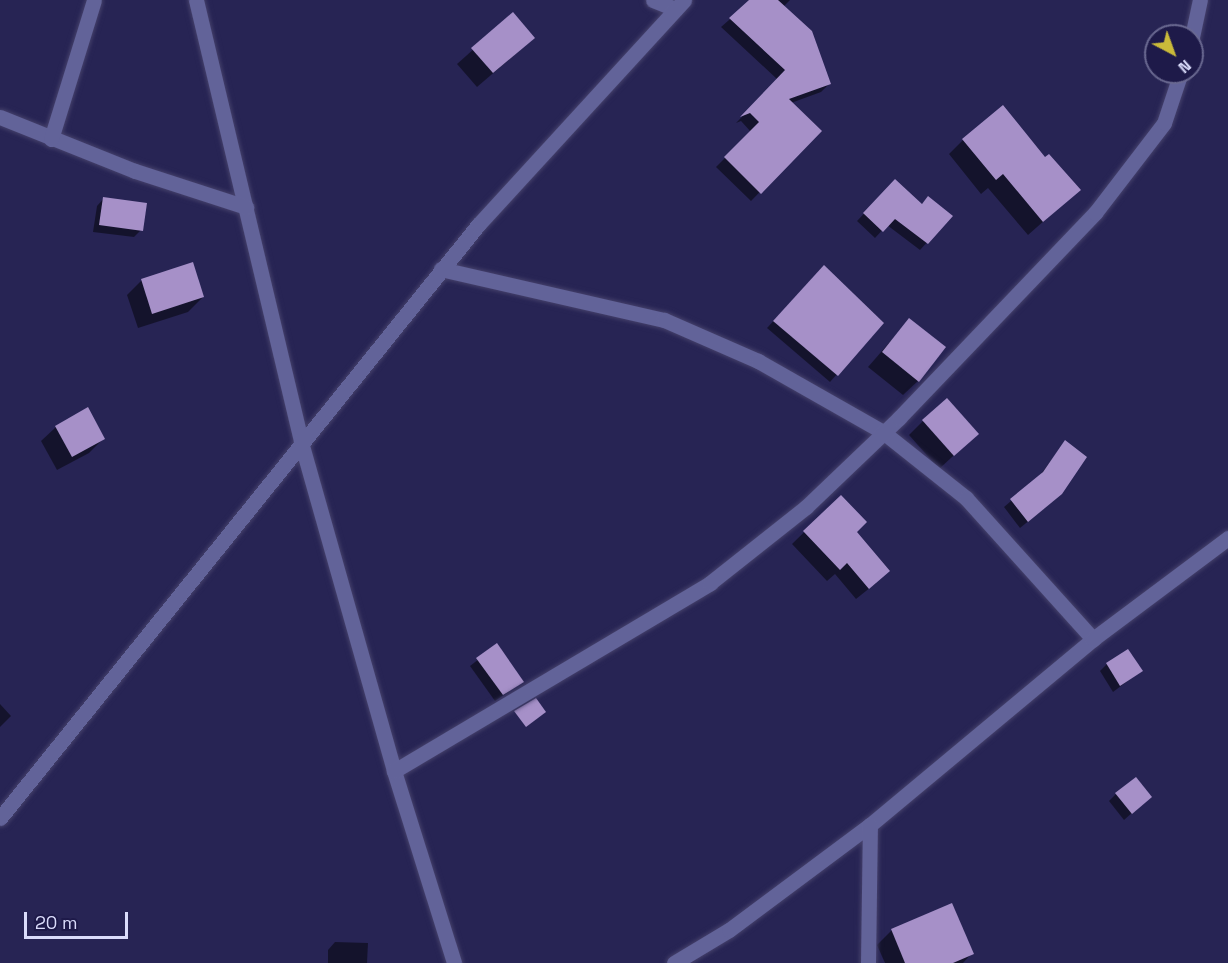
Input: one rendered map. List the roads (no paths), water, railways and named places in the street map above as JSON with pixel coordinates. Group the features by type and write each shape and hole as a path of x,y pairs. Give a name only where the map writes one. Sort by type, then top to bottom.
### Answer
{"street":[{"path":"51,139 94,0"},
{"path":"196,0 301,442 394,771 454,963"},
{"path":"653,0 680,5"},
{"path":"1195,24 1200,0"},
{"path":"0,818 441,270 680,5"},
{"path":"394,771 710,583 806,507 883,432 1095,213 1164,123 1177,84"},
{"path":"0,117 51,139 246,207"},
{"path":"441,270 664,320 758,361 883,432 966,498 1093,639"},
{"path":"674,963 729,930 870,825 1093,639 1228,538"},
{"path":"868,963 870,825"}]}
